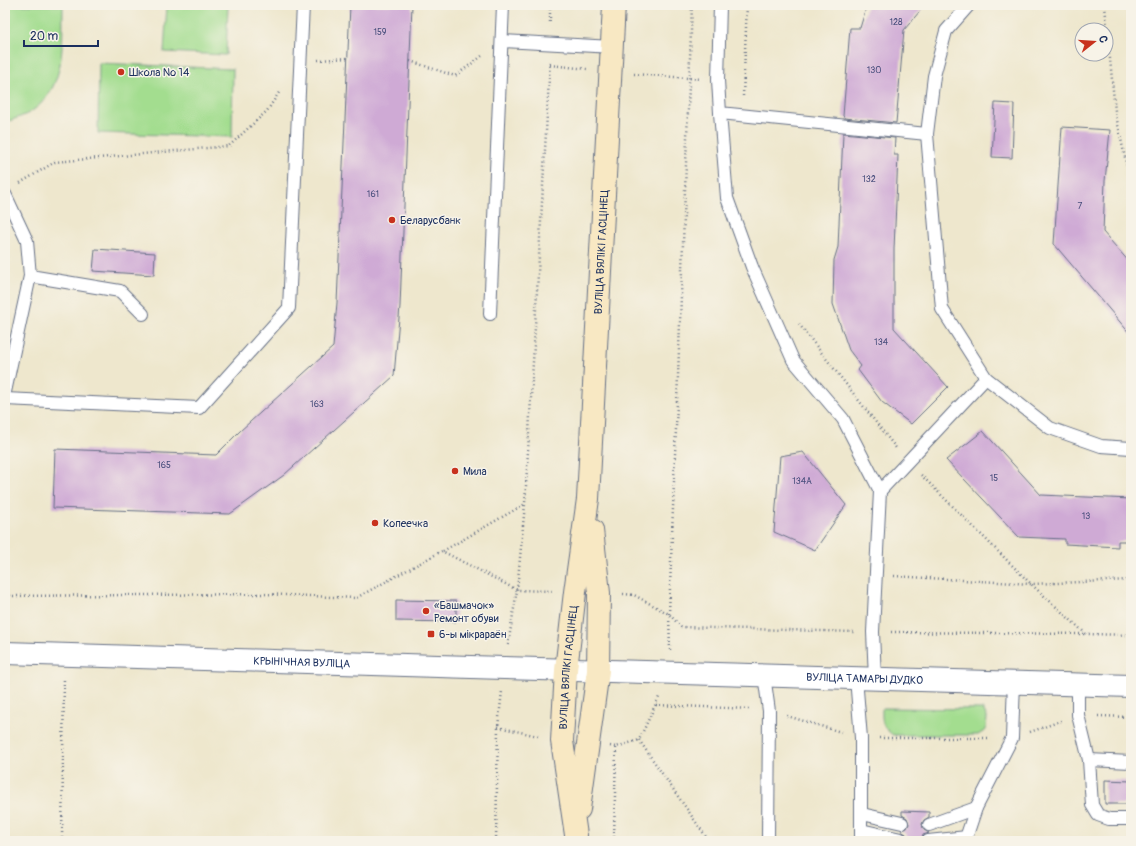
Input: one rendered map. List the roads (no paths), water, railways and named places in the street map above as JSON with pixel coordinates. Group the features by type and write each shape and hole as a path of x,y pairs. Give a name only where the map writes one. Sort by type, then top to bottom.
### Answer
{"main road":[{"name":"ВУЛІЦА ВЯЛІКІ ГАСЦІНЕЦ","path":"576,838 562,741 566,670 588,498 613,47 614,5"},
{"name":"ВУЛІЦА ВЯЛІКІ ГАСЦІНЕЦ","path":"576,838 598,671 599,593 588,498"}],"street":[{"name":"КРЫНІЧНАЯ ВУЛІЦА","path":"5,653 598,671"},
{"name":"ВУЛІЦА ТАМАРЫ ДУДКО","path":"598,671 1131,686"}],"lane":[{"path":"5,399 199,408 289,308 303,5"},
{"path":"490,314 503,5"},
{"path":"720,5 718,80 727,198 752,267 793,360 844,419 880,491 873,632 865,678 862,738 861,836 901,839"},
{"path":"969,5 946,31 934,76 927,134 942,309 986,378 1050,428 1101,446 1131,448"},
{"path":"502,41 613,47"},
{"path":"720,113 742,114 927,134"},
{"path":"5,194 27,241 30,276 5,392"},
{"path":"30,276 120,291 143,314"},
{"path":"880,491 986,378"},
{"path":"764,675 770,710 768,841"},
{"path":"928,841 966,839 976,808 1012,738 1014,682"},
{"path":"1078,684 1078,715 1089,760 1092,805 1098,814 1109,819 1131,819"},
{"path":"1089,760 1131,762"},
{"path":"929,825 976,808"},
{"path":"862,814 902,823"}],"place":[{"name":"Школа № 14","path":"121,72"},
{"name":"Беларусбанк","path":"392,220"},
{"name":"Мила","path":"455,471"},
{"name":"Копеечка","path":"375,523"},
{"name":"«Башмачок» Ремонт обуви","path":"426,611"},
{"name":"6-ы мікрараён","path":"431,634"}]}
